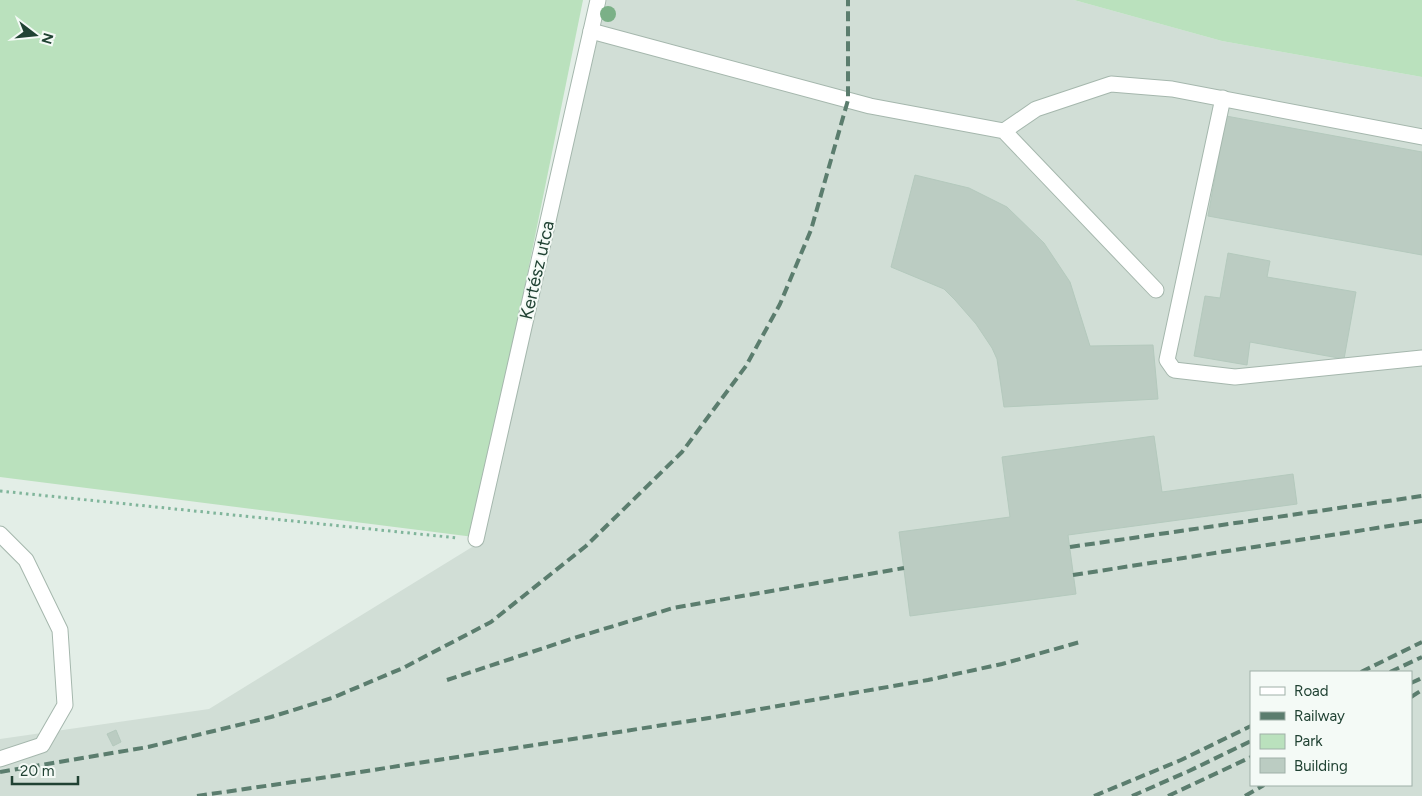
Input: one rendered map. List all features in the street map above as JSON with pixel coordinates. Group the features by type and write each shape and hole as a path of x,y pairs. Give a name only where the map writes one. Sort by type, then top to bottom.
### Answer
{"street":[{"name":"Kertész utca","path":"476,540 598,0"},
{"path":"591,31 870,106 1004,131 1156,290"},
{"path":"1004,131 1036,109 1111,84 1172,89 1422,137"},
{"path":"1223,98 1167,360 1174,370 1236,377 1422,358"},
{"path":"0,534 26,560 60,630 65,705 42,745 0,759"}],"path":[{"path":"0,491 476,540"}],"shaded area":[{"path":"607,0 1074,0 1222,41 1422,77 1422,796 0,796 0,739 209,709 477,544"}],"green space":[{"path":"0,0 583,0 474,537 0,477"},
{"path":"1074,0 1422,0 1422,77 1222,41"}],"building":[{"path":"1226,116 1422,152 1422,255 1208,216"},
{"path":"915,175 969,188 1007,207 1044,243 1070,282 1090,346 1153,345 1158,399 1004,407 997,359 976,324 944,289 891,267"},
{"path":"1228,253 1270,261 1267,277 1356,292 1344,359 1250,342 1247,365 1194,356 1205,296 1220,298"},
{"path":"1154,436 1162,492 1293,474 1297,504 1068,535 1076,594 910,616 899,532 1010,517 1002,457"},
{"path":"116,730 121,742 113,746 107,734"}],"railway":[{"path":"0,772 148,747 271,717 332,698 403,668 491,622 586,546 682,452 746,366 780,304 811,230 848,100 848,0"},
{"path":"1070,547 1422,496"},
{"path":"1073,575 1422,521"},
{"path":"447,680 673,608 904,568"},
{"path":"197,796 709,718 928,680 1002,664 1080,642"},
{"path":"1363,671 1422,642"},
{"path":"1392,671 1422,657"},
{"path":"1412,683 1422,678"},
{"path":"1412,696 1422,690"},
{"path":"1094,796 1181,760 1250,726"},
{"path":"1132,796 1250,741"},
{"path":"1168,796 1250,757"},
{"path":"1245,796 1262,786"}]}
